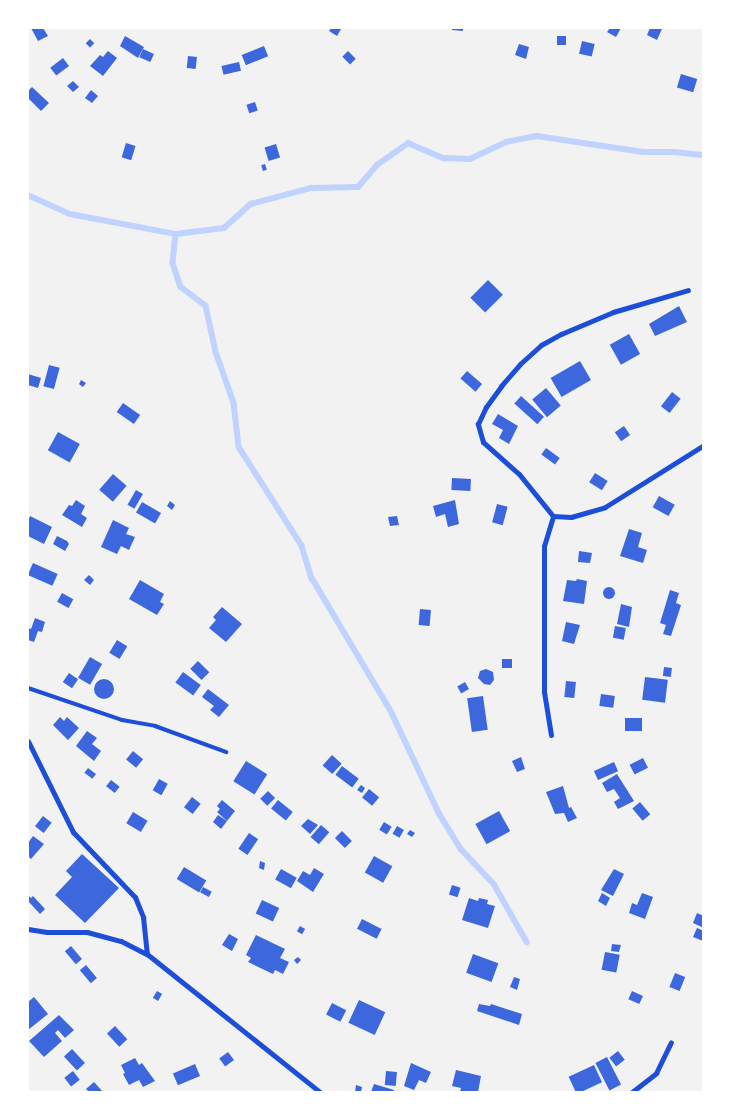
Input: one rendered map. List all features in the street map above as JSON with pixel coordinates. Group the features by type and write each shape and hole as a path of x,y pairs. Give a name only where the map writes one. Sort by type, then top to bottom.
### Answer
{"street":[{"path":"688,290 613,312 561,334 541,345 501,386 486,407 478,424 483,442 519,474 553,516 571,518 605,506 704,445"},
{"path":"551,734 544,692 544,546 553,516"},
{"path":"28,740 73,832 135,897 143,917 147,954"},
{"path":"28,929 47,932 87,932 121,941 147,954 320,1092"},
{"path":"632,1092 656,1073 671,1042"}],"lane":[{"path":"28,688 114,718 155,726 226,752"}],"building":[{"path":"31,28 43,28 48,36 38,41"},
{"path":"331,28 341,29 337,36 329,31"},
{"path":"452,28 463,28 463,31 452,30"},
{"path":"610,28 621,28 616,37 607,32"},
{"path":"650,28 662,29 657,40 647,35"},
{"path":"125,36 144,47 138,58 120,46"},
{"path":"557,36 566,36 566,45 557,45"},
{"path":"90,39 94,43 90,47 86,43"},
{"path":"582,41 595,44 592,57 579,54"},
{"path":"519,44 529,47 526,59 515,55"},
{"path":"264,46 268,56 246,65 242,55"},
{"path":"143,49 154,54 150,62 139,57"},
{"path":"108,51 117,58 103,76 90,66 100,55 103,57"},
{"path":"348,51 356,59 350,64 342,57"},
{"path":"188,56 197,57 196,69 187,68"},
{"path":"63,58 69,66 56,76 50,68"},
{"path":"239,62 241,71 223,75 221,66"},
{"path":"681,74 697,79 693,92 677,87"},
{"path":"73,81 79,87 73,92 67,86"},
{"path":"32,87 49,103 41,111 28,98 28,91"},
{"path":"91,90 98,96 92,103 85,98"},
{"path":"255,102 258,111 249,113 246,105"},
{"path":"126,143 136,146 131,160 122,157"},
{"path":"276,144 280,157 269,161 265,148"},
{"path":"265,164 267,170 263,171 261,165"},
{"path":"488,280 503,295 485,313 470,298"},
{"path":"679,306 687,322 655,336 649,324"},
{"path":"629,334 640,354 621,365 610,345"},
{"path":"580,361 591,380 562,397 551,378"},
{"path":"49,365 60,368 54,389 43,386"},
{"path":"467,371 482,384 476,392 460,379"},
{"path":"28,374 41,378 38,388 28,385"},
{"path":"81,380 86,383 83,387 79,384"},
{"path":"546,388 561,406 547,417 532,400"},
{"path":"672,392 681,399 670,413 661,406"},
{"path":"521,396 544,417 537,424 514,403"},
{"path":"123,403 140,415 134,424 117,412"},
{"path":"498,414 518,426 509,444 499,438 503,430 492,424"},
{"path":"624,426 630,435 621,441 615,432"},
{"path":"58,432 80,444 70,462 48,450"},
{"path":"546,448 560,458 555,464 541,454"},
{"path":"595,473 608,481 602,490 589,482"},
{"path":"113,474 127,486 113,502 99,490"},
{"path":"452,478 471,479 470,491 451,490"},
{"path":"136,490 143,494 134,509 128,505"},
{"path":"659,496 675,505 668,516 653,507"},
{"path":"76,500 85,506 81,514 87,518 82,527 62,515 69,505 72,506"},
{"path":"455,500 459,524 448,527 445,514 436,517 433,506"},
{"path":"170,501 175,505 172,510 167,506"},
{"path":"142,502 161,513 155,523 136,512"},
{"path":"497,504 508,507 503,525 492,522"},
{"path":"30,516 52,527 44,544 28,536"},
{"path":"397,516 399,525 390,526 388,517"},
{"path":"113,520 129,528 126,534 135,537 129,550 121,546 117,554 101,547"},
{"path":"629,529 642,533 638,547 647,550 643,563 620,556"},
{"path":"57,536 69,544 65,551 53,544"},
{"path":"579,551 592,553 590,563 578,562"},
{"path":"33,563 58,574 52,586 28,575"},
{"path":"89,575 94,580 90,585 84,580"},
{"path":"577,579 587,581 584,604 563,601 567,580 576,581"},
{"path":"140,580 164,594 160,602 164,604 157,615 129,599"},
{"path":"609,587 615,593 609,599 603,593"},
{"path":"670,590 679,593 676,603 681,605 671,636 663,634 666,625 660,623"},
{"path":"62,593 73,599 69,608 57,602"},
{"path":"621,604 632,607 629,627 617,624"},
{"path":"222,607 242,624 226,642 209,628 216,620 213,617"},
{"path":"420,609 431,610 430,626 419,625"},
{"path":"35,618 45,622 42,632 38,631 34,642 28,640 28,628 31,629"},
{"path":"566,622 580,625 574,644 562,641"},
{"path":"615,626 626,628 624,640 613,638"},
{"path":"117,640 127,646 120,659 109,653"},
{"path":"90,657 102,664 90,685 78,678"},
{"path":"502,659 512,659 512,668 502,668"},
{"path":"198,661 209,672 202,680 190,669"},
{"path":"664,667 672,668 671,677 663,676"},
{"path":"486,669 493,672 494,680 490,685 484,684 478,678 480,671"},
{"path":"183,672 201,685 193,695 175,683"},
{"path":"69,673 78,679 72,688 63,682"},
{"path":"645,677 668,680 665,703 642,700"},
{"path":"104,679 111,682 114,689 111,696 104,699 97,696 94,689 97,682"},
{"path":"566,681 576,682 574,698 564,697"},
{"path":"465,682 469,689 461,693 457,686"},
{"path":"208,689 229,705 219,717 210,710 214,706 202,697"},
{"path":"601,694 615,696 613,708 599,706"},
{"path":"483,696 488,730 472,732 467,698"},
{"path":"60,717 64,721 67,717 79,728 68,740 53,725"},
{"path":"625,718 642,718 642,731 625,731"},
{"path":"87,731 97,738 92,744 101,751 94,761 76,746"},
{"path":"133,751 143,759 136,768 126,760"},
{"path":"332,755 342,764 332,774 323,765"},
{"path":"521,757 525,769 517,772 512,761"},
{"path":"643,758 648,768 635,775 630,765"},
{"path":"246,761 267,774 254,795 233,781"},
{"path":"614,762 618,771 598,780 594,771"},
{"path":"342,766 359,779 352,787 335,775"},
{"path":"88,768 96,774 92,779 84,773"},
{"path":"617,774 634,801 618,809 614,802 620,798 614,789 607,792 602,783"},
{"path":"159,779 168,784 161,795 153,790"},
{"path":"111,780 120,787 115,793 106,786"},
{"path":"361,785 365,788 362,793 357,790"},
{"path":"563,786 569,808 571,807 577,818 568,822 564,813 555,814 546,792"},
{"path":"369,789 379,797 372,806 362,798"},
{"path":"268,791 275,798 267,806 260,799"},
{"path":"192,797 201,804 193,814 184,807"},
{"path":"222,800 235,811 227,821 217,812 220,809 217,806"},
{"path":"278,800 293,812 286,821 271,809"},
{"path":"640,802 650,814 643,821 632,808"},
{"path":"499,811 510,831 487,844 475,824"},
{"path":"133,812 148,821 141,832 126,823"},
{"path":"218,815 227,821 221,829 213,822"},
{"path":"43,816 52,823 44,833 35,826"},
{"path":"308,819 318,825 310,834 301,826"},
{"path":"384,822 392,827 387,834 379,830"},
{"path":"321,825 329,832 319,844 311,837"},
{"path":"397,826 404,830 399,838 392,834"},
{"path":"410,830 415,833 412,837 407,834"},
{"path":"342,831 352,841 345,848 335,838"},
{"path":"249,833 258,839 247,855 238,849"},
{"path":"33,836 44,844 31,859 28,856 28,843"},
{"path":"82,854 119,888 85,923 55,895 72,877 66,871"},
{"path":"374,856 392,866 383,883 365,873"},
{"path":"260,861 265,863 264,870 259,868"},
{"path":"184,867 206,880 199,892 177,879"},
{"path":"314,868 324,874 313,892 297,881 303,871 310,875"},
{"path":"281,869 297,878 291,888 275,879"},
{"path":"614,869 624,874 613,896 601,890"},
{"path":"452,885 461,888 457,897 449,895"},
{"path":"203,887 212,892 209,897 200,892"},
{"path":"602,893 610,898 606,906 598,901"},
{"path":"642,893 653,897 645,919 629,913 632,903 637,905"},
{"path":"28,895 31,898 33,896 45,909 40,914 28,901"},
{"path":"469,898 478,901 479,898 488,900 487,904 495,906 488,928 462,920"},
{"path":"262,900 279,908 273,922 256,914"},
{"path":"697,913 704,916 704,928 693,923"},
{"path":"362,919 382,929 377,939 357,929"},
{"path":"300,926 305,929 302,934 297,931"},
{"path":"697,928 704,931 703,941 693,937"},
{"path":"229,934 238,939 232,951 222,945"},
{"path":"256,935 285,949 280,958 289,962 283,974 275,970 273,974 248,962 251,958 246,955"},
{"path":"612,944 621,945 619,952 611,951"},
{"path":"71,946 82,959 76,964 65,951"},
{"path":"605,952 620,955 616,973 602,970"},
{"path":"473,954 498,963 492,982 466,973"},
{"path":"298,957 301,960 297,964 294,960"},
{"path":"86,965 97,978 91,983 80,970"},
{"path":"675,973 685,977 680,991 669,987"},
{"path":"514,977 520,979 517,990 510,987"},
{"path":"157,991 162,994 158,1001 153,998"},
{"path":"632,991 643,996 639,1004 628,999"},
{"path":"34,997 48,1014 28,1030 28,1002"},
{"path":"359,1000 385,1012 375,1035 348,1023"},
{"path":"332,1003 346,1010 340,1022 326,1015"},
{"path":"479,1004 490,1006 491,1004 522,1014 519,1025 477,1011"},
{"path":"59,1015 74,1030 65,1038 58,1030 55,1033 62,1041 44,1057 29,1041"},
{"path":"115,1026 127,1039 119,1047 107,1034"},
{"path":"72,1049 85,1063 77,1070 64,1057"},
{"path":"618,1051 625,1060 616,1066 609,1058"},
{"path":"228,1052 234,1060 225,1067 219,1059"},
{"path":"607,1057 621,1085 609,1091 595,1063"},
{"path":"135,1058 139,1065 142,1063 155,1081 143,1087 139,1080 129,1085 121,1065"},
{"path":"411,1063 431,1072 426,1083 419,1080 414,1090 404,1086"},
{"path":"195,1064 200,1076 178,1085 173,1073"},
{"path":"594,1065 602,1082 581,1092 576,1092 569,1077"},
{"path":"456,1070 481,1076 478,1092 460,1092 461,1088 452,1086"},
{"path":"73,1071 80,1080 71,1086 64,1078"},
{"path":"386,1071 397,1072 396,1086 385,1085"},
{"path":"94,1082 103,1092 89,1092 86,1089"},
{"path":"374,1084 394,1090 394,1092 371,1092"},
{"path":"356,1085 362,1087 361,1092 355,1092"}],"waterway":[{"path":"28,195 70,214 176,234 224,228 251,204 311,188 358,187 377,165 408,143 444,158 470,159 506,142 537,136 643,152 674,152 704,155"},
{"path":"176,234 173,263 181,287 206,306 216,352 234,403 239,447 302,546 312,578 392,713 439,813 461,849 494,884 527,942"}]}
